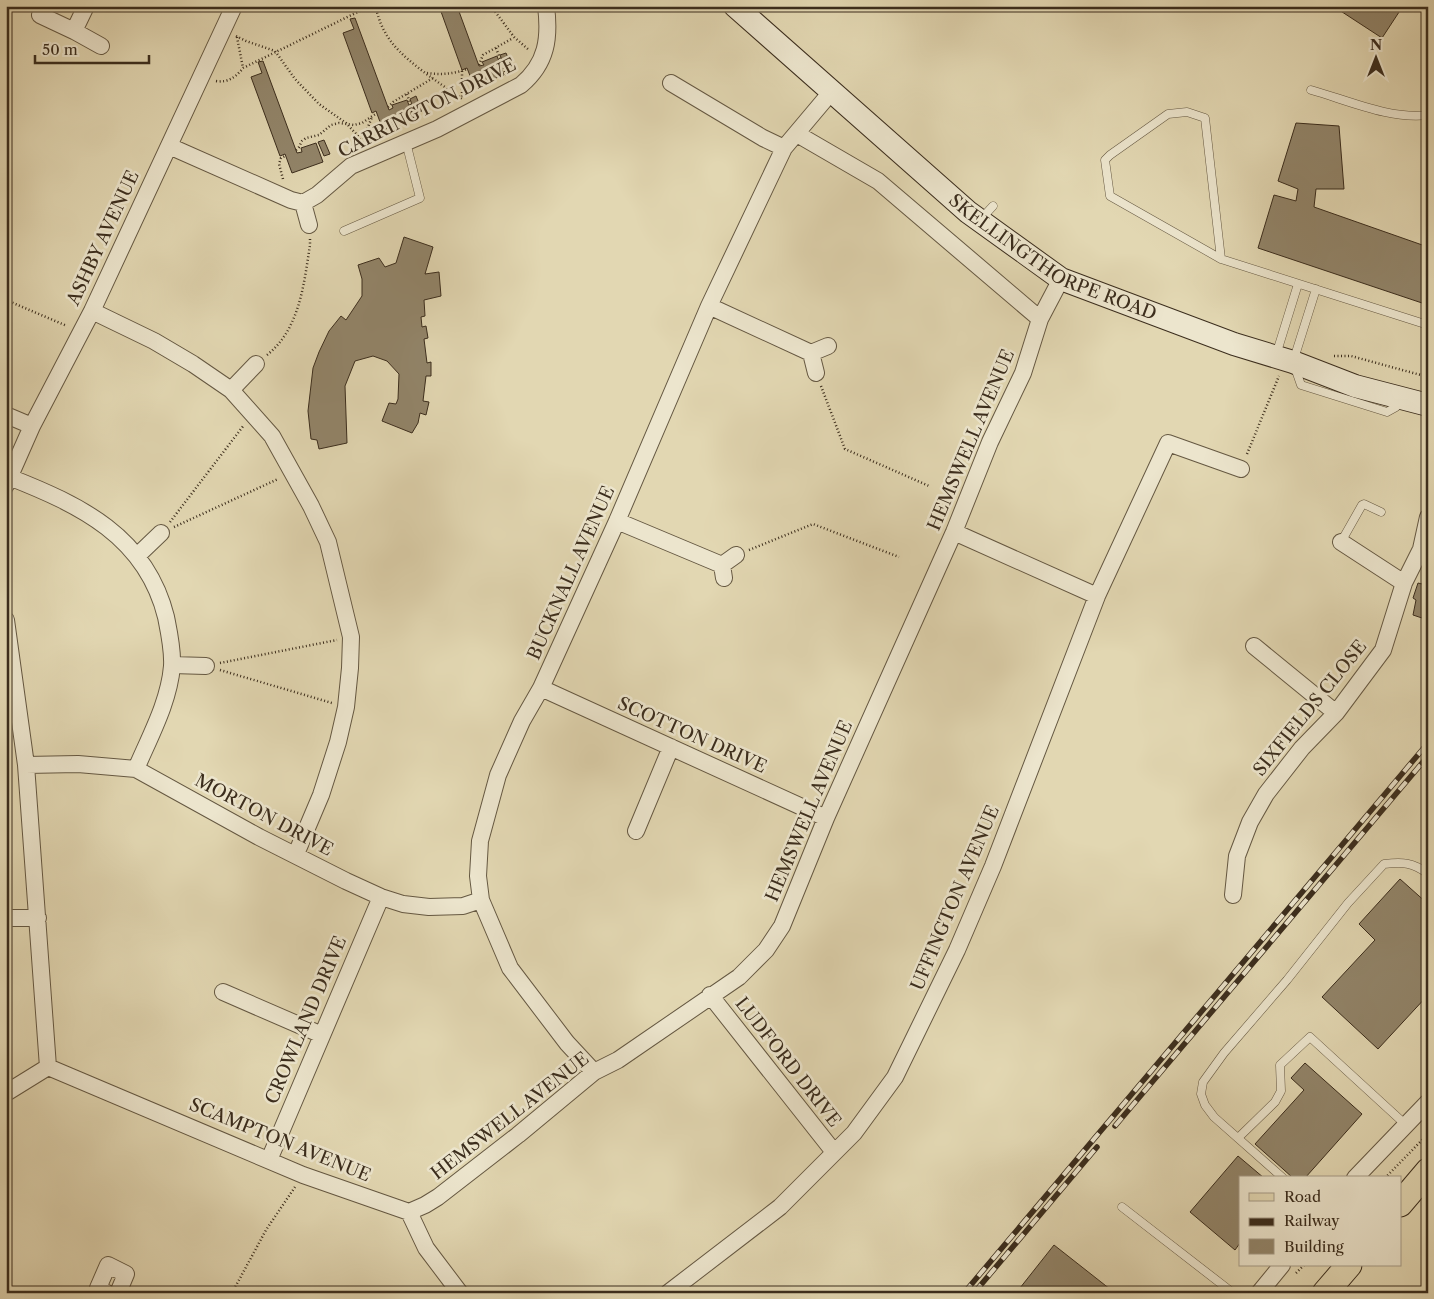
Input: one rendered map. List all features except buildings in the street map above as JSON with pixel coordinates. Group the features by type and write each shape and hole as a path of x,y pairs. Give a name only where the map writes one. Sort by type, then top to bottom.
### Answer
{"main road":[{"name":"SKELLINGTHORPE ROAD","path":"735,6 968,212 986,213 1061,279 1283,363 1355,386 1428,405"},
{"path":"1402,1202 1428,1171"},
{"path":"1326,1293 1348,1266"}],"street":[{"path":"74,31 86,6"},
{"name":"ASHBY AVENUE","path":"8,481 32,426 92,311 201,77 230,33 234,6"},
{"name":"CARRINGTON DRIVE","path":"295,201 317,195 352,166 422,136 521,85 532,76 542,58 547,43 546,6"},
{"path":"40,15 101,46"},
{"path":"671,83 762,138 784,148"},
{"name":"BUCKNALL AVENUE","path":"594,1072 566,1043 510,968 481,900 478,876 480,841 498,775 522,722 541,688 617,521 709,306 784,148 832,91"},
{"name":"SKELLINGTHORPE ROAD","path":"797,134 878,181 1040,319"},
{"path":"169,146 295,201 309,225"},
{"name":"HEMSWELL AVENUE","path":"410,1212 438,1197 518,1135 594,1072 618,1060 739,977 766,950 782,926 826,818 954,532 990,442 1024,373 1040,319 1061,279"},
{"path":"709,306 811,353 828,346"},
{"path":"92,311 193,364 231,390 272,436 311,506 328,542 351,637 350,668 346,707 338,742 320,795 296,854"},
{"path":"811,353 816,373"},
{"path":"231,390 256,364"},
{"path":"6,415 32,426"},
{"name":"UFFINGTON AVENUE","path":"668,1293 780,1207 854,1133 895,1077 933,1001 993,866 1097,596 1168,443 1241,469"},
{"path":"8,481 51,493 74,504 120,538 136,556 153,582 169,630 172,665 157,723 136,769"},
{"name":"SIXFIELDS CLOSE","path":"1233,895 1237,856 1250,822 1266,794 1302,748 1336,713 1383,650 1404,584 1424,550 1428,517"},
{"path":"617,521 723,572 736,556"},
{"path":"954,532 1097,596"},
{"path":"136,556 161,533"},
{"path":"1341,542 1404,584"},
{"path":"6,620 26,765 48,1067 6,1093"},
{"path":"1254,646 1336,713"},
{"path":"172,665 206,666"},
{"name":"SCOTTON DRIVE","path":"541,688 826,818"},
{"path":"636,832 671,748"},
{"name":"MORTON DRIVE","path":"26,765 78,764 136,769 259,836 381,897 403,904 429,907 463,906 481,900"},
{"name":"CROWLAND DRIVE","path":"269,1160 381,897"},
{"path":"6,918 38,918"},
{"path":"223,992 322,1035"},
{"name":"LUDFORD DRIVE","path":"710,996 834,1152"},
{"name":"SCAMPTON AVENUE","path":"48,1067 303,1175 410,1212"},
{"path":"1357,1176 1428,1102"},
{"path":"410,1212 426,1248 460,1293"},
{"path":"107,1293 98,1288 108,1266 126,1274 118,1293"},
{"path":"1259,1293 1281,1266"}],"lane":[{"path":"1311,90 1387,112 1417,117 1428,116"},
{"path":"1221,259 1205,118 1187,112 1168,114 1104,160 1110,196 1221,259 1428,325"},
{"path":"344,231 420,198 406,142"},
{"path":"1283,363 1298,284"},
{"path":"1283,363 1316,289"},
{"path":"1341,542 1362,505 1364,504 1381,512"},
{"path":"1281,1176 1214,1117 1200,1094 1203,1082 1348,903 1384,864 1401,862 1418,867 1428,874"},
{"path":"1238,1138 1275,1102 1281,1091 1280,1065 1310,1037 1406,1125"},
{"path":"1122,1207 1233,1293"}],"path":[{"path":"358,6 359,11"},
{"path":"201,77 220,82 236,77 243,68 275,51 370,6"},
{"path":"375,6 385,33 392,43 425,72 476,109"},
{"path":"491,6 514,38 529,51 542,58"},
{"path":"230,33 246,42 275,51 295,79 319,104 346,124 358,136 370,159"},
{"path":"230,33 243,68"},
{"path":"478,65 483,55 514,38"},
{"path":"496,48 512,90"},
{"path":"425,72 445,74 467,69"},
{"path":"462,71 462,99"},
{"path":"388,107 433,78"},
{"path":"407,94 422,136"},
{"path":"296,150 306,138 320,135 332,125 362,123 377,113"},
{"path":"362,143 373,116"},
{"path":"285,156 279,164 295,201"},
{"path":"256,364 272,351 289,329 300,302 310,245 309,225"},
{"path":"6,300 81,332"},
{"path":"1333,356 1351,356 1428,377"},
{"path":"1241,469 1283,363"},
{"path":"816,373 845,449 929,486"},
{"path":"161,533 252,414"},
{"path":"161,533 292,472"},
{"path":"736,556 813,524 899,557"},
{"path":"206,666 351,637"},
{"path":"206,666 346,707"},
{"path":"1387,1176 1428,1134"},
{"path":"232,1293 266,1230 303,1175"}],"railway":[{"path":"964,1293 1428,743"},
{"path":"1115,1126 1428,756"},
{"path":"974,1293 1097,1147"}]}
